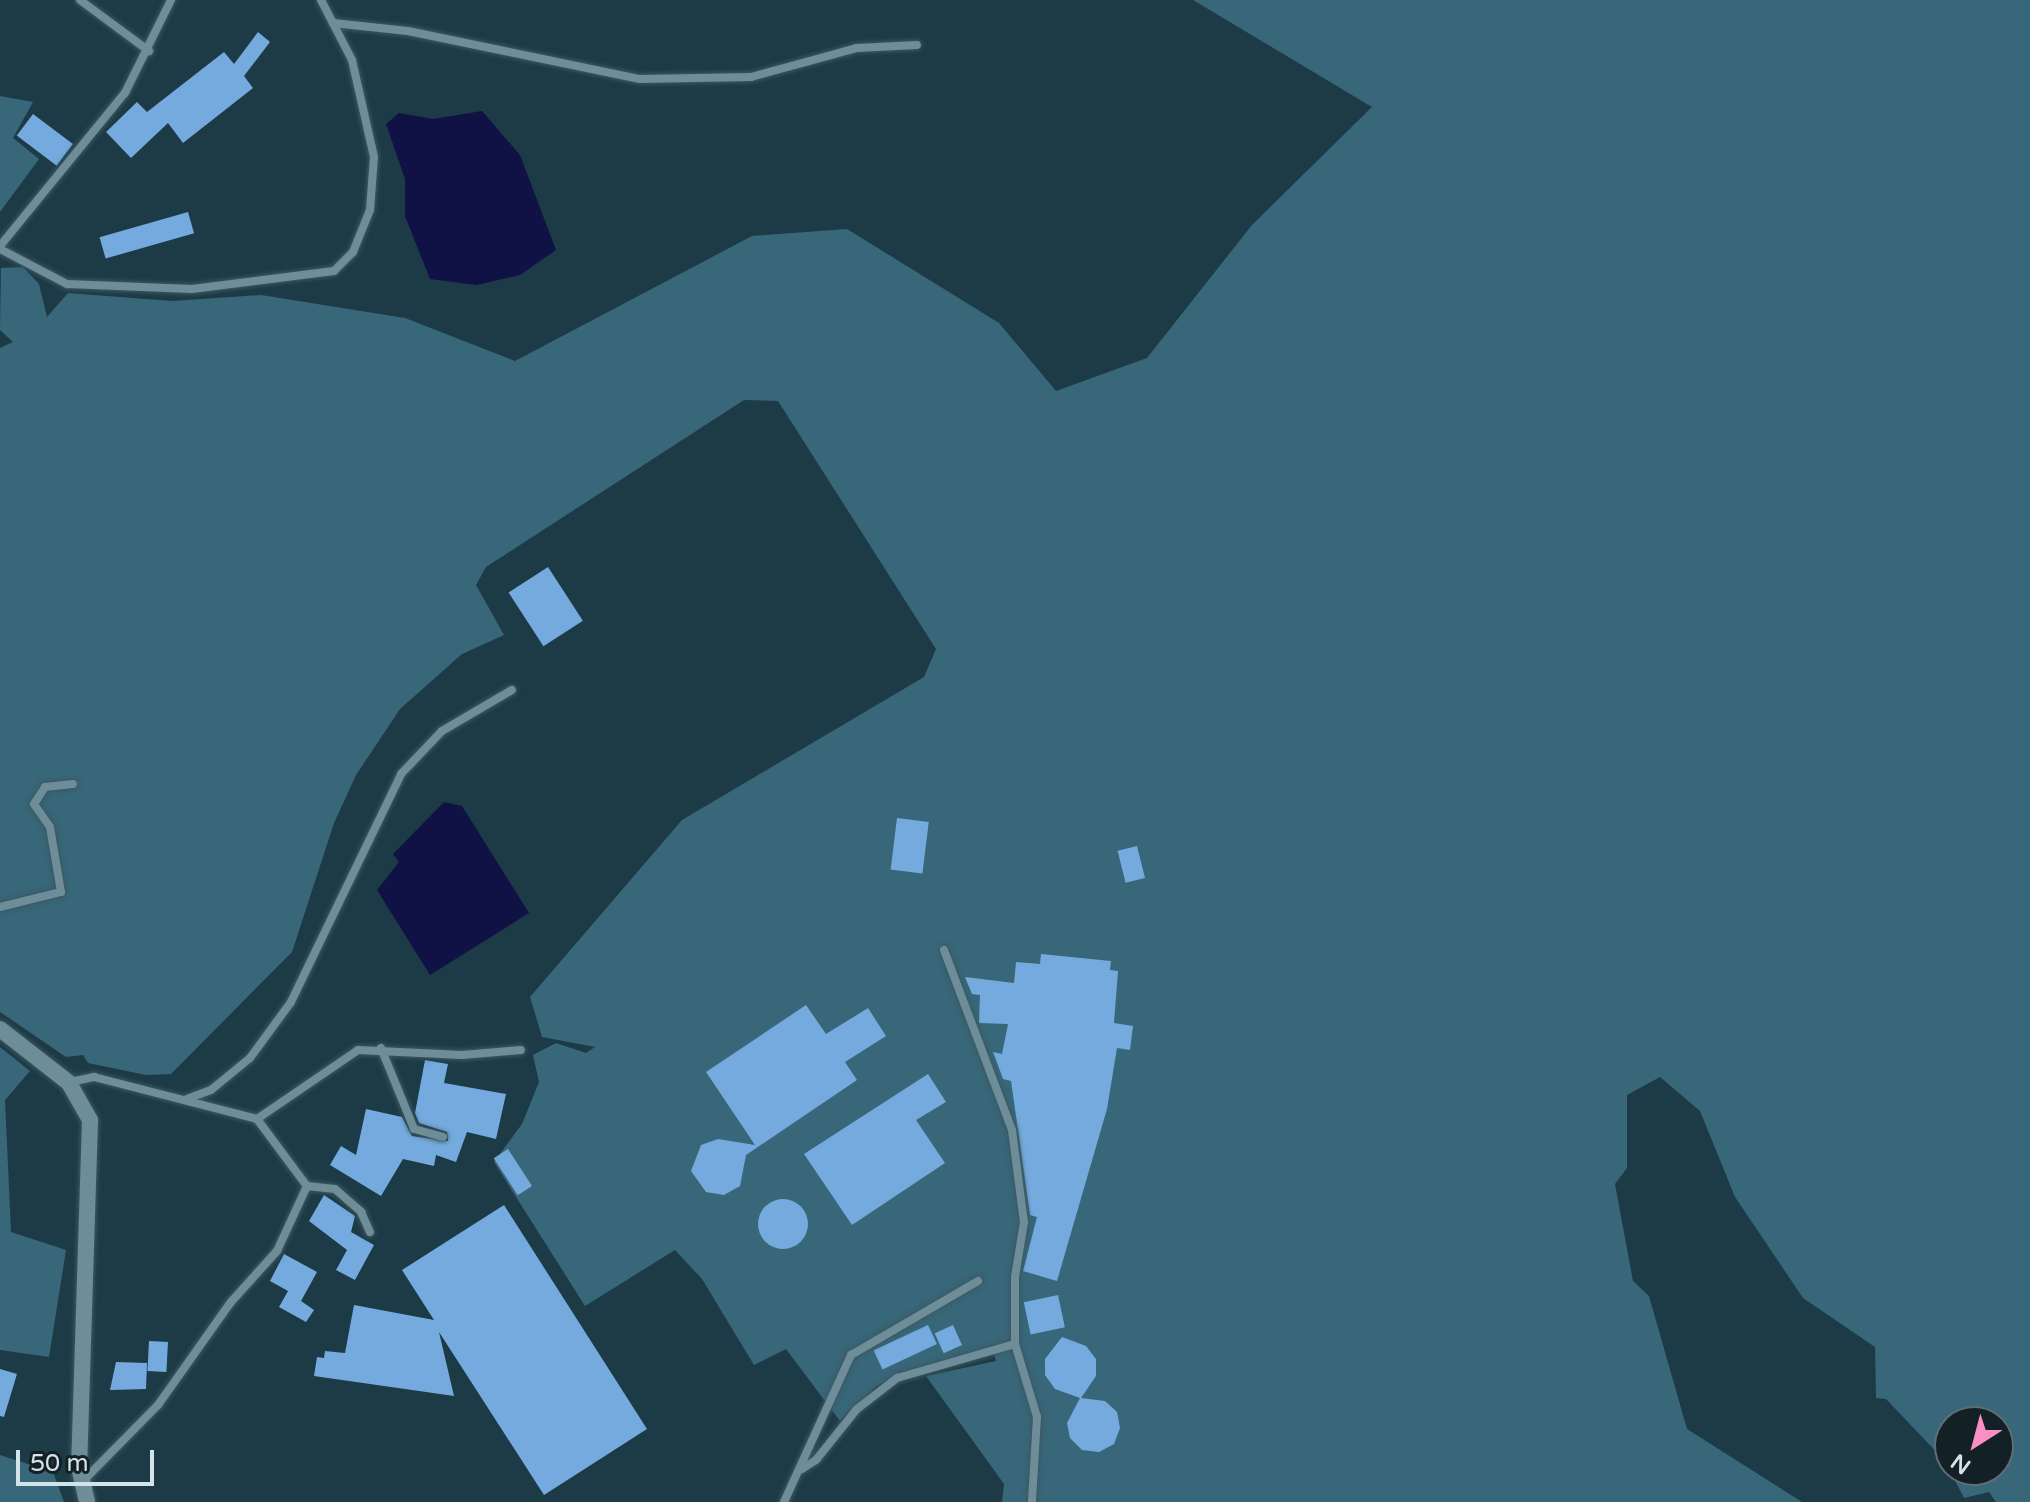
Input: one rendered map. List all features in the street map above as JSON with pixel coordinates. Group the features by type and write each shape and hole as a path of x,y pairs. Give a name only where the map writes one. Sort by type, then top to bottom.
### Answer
{"street":[{"path":"0,1029 69,1083 90,1120 93,1149 83,1482 87,1502"}],"lane":[{"path":"80,0 149,51"},
{"path":"171,0 149,51 125,93 0,247 67,284 192,289 334,271 353,252 370,210 374,157 352,60 321,0"},
{"path":"333,23 408,31 640,79 751,77 857,48 917,45"},
{"path":"187,1099 211,1090 250,1058 291,1002 401,774 442,731 512,690"},
{"path":"0,907 61,892 50,827 34,804 45,787 73,784"},
{"path":"944,950 1012,1130 1024,1222 1015,1277 1015,1344 1037,1417 1032,1502"},
{"path":"257,1119 326,1068 358,1050 381,1048 462,1055 521,1050"},
{"path":"381,1048 414,1129 443,1137"},
{"path":"69,1083 94,1077 257,1119 298,1165 307,1186 277,1251 231,1302 158,1405 83,1482"},
{"path":"307,1186 335,1189 361,1212 370,1232"},
{"path":"784,1502 851,1355 978,1281"},
{"path":"801,1469 816,1460 857,1409 897,1378 1015,1344"}],"shaded area":[{"path":"1193,0 2030,0 2030,1502 1996,1502 1989,1492 1964,1498 1958,1486 2014,1486 2014,1406 1934,1406 1934,1449 1886,1399 1876,1398 1875,1347 1803,1298 1735,1197 1700,1111 1660,1077 1627,1095 1627,1168 1615,1184 1633,1281 1649,1296 1687,1429 1802,1502 1002,1502 1004,1484 926,1376 996,1361 992,1347 903,1372 877,1386 840,1421 786,1349 754,1365 702,1279 675,1250 585,1306 494,1162 522,1124 539,1082 533,1055 556,1043 586,1053 595,1047 542,1037 530,997 682,820 924,677 936,649 778,401 744,400 486,567 476,585 504,635 462,654 400,709 356,775 334,823 292,952 171,1074 146,1075 88,1063 83,1055 66,1057 0,1012 0,348 13,342 0,330 1,268 23,267 39,284 47,317 68,293 172,301 261,295 405,318 515,361 752,236 847,229 999,323 1056,391 1147,358 1252,225 1372,107"},
{"path":"0,96 33,102 13,138 39,159 0,212"},
{"path":"482,111 520,155 556,250 520,275 477,285 430,279 405,216 405,179 386,124 399,113 433,119"},
{"path":"444,802 462,806 529,913 430,975 377,890 399,862 393,854"},
{"path":"0,1047 30,1071 5,1100 11,1232 66,1250 49,1357 0,1350"},
{"path":"0,1455 53,1472 64,1502 0,1502"}],"building":[{"path":"258,32 270,42 244,76 253,88 183,143 168,123 131,158 106,132 137,102 147,112 224,52 234,64"},
{"path":"33,114 73,144 57,166 17,136"},
{"path":"188,212 194,233 106,259 100,237"},
{"path":"548,567 583,621 543,646 509,593"},
{"path":"897,818 929,822 922,874 891,870"},
{"path":"1137,846 1145,878 1126,883 1118,851"},
{"path":"1041,954 1111,961 1110,970 1118,971 1114,1023 1133,1026 1130,1050 1117,1048 1107,1109 1057,1281 1023,1271 1037,1217 1030,1215 1011,1081 1003,1079 993,1052 1002,1054 1008,1024 979,1023 980,995 972,994 965,977 1014,983 1016,962 1040,964"},
{"path":"806,1005 826,1034 868,1008 886,1036 845,1062 857,1080 746,1155 740,1186 724,1195 706,1192 691,1171 701,1145 718,1139 755,1145 706,1072"},
{"path":"425,1060 448,1064 444,1083 506,1094 496,1139 467,1132 456,1162 436,1155 434,1166 403,1159 381,1196 330,1165 341,1146 356,1155 366,1109 402,1117 412,1136 448,1141 447,1132 419,1123 415,1113"},
{"path":"928,1074 946,1102 916,1120 945,1163 852,1225 804,1154"},
{"path":"508,1149 532,1186 518,1195 494,1158"},
{"path":"324,1195 355,1216 351,1232 374,1245 355,1280 336,1270 347,1250 309,1221"},
{"path":"783,1199 801,1206 808,1224 801,1242 783,1249 765,1242 758,1224 765,1206"},
{"path":"504,1205 647,1429 544,1495 439,1332 454,1396 314,1376 317,1357 324,1358 325,1351 345,1353 354,1305 434,1320 402,1270"},
{"path":"284,1254 317,1272 301,1301 314,1310 306,1322 279,1307 288,1291 270,1281"},
{"path":"1058,1295 1065,1327 1031,1335 1024,1302"},
{"path":"928,1325 937,1344 882,1369 874,1350"},
{"path":"953,1325 962,1345 944,1353 935,1333"},
{"path":"1062,1337 1086,1346 1096,1359 1096,1376 1081,1398 1105,1401 1117,1412 1120,1428 1114,1444 1099,1452 1082,1450 1070,1438 1067,1423 1080,1398 1055,1389 1045,1375 1045,1359"},
{"path":"149,1341 168,1342 166,1372 147,1371"},
{"path":"116,1362 147,1363 146,1389 110,1390"},
{"path":"0,1369 17,1374 4,1417 0,1416"}]}
